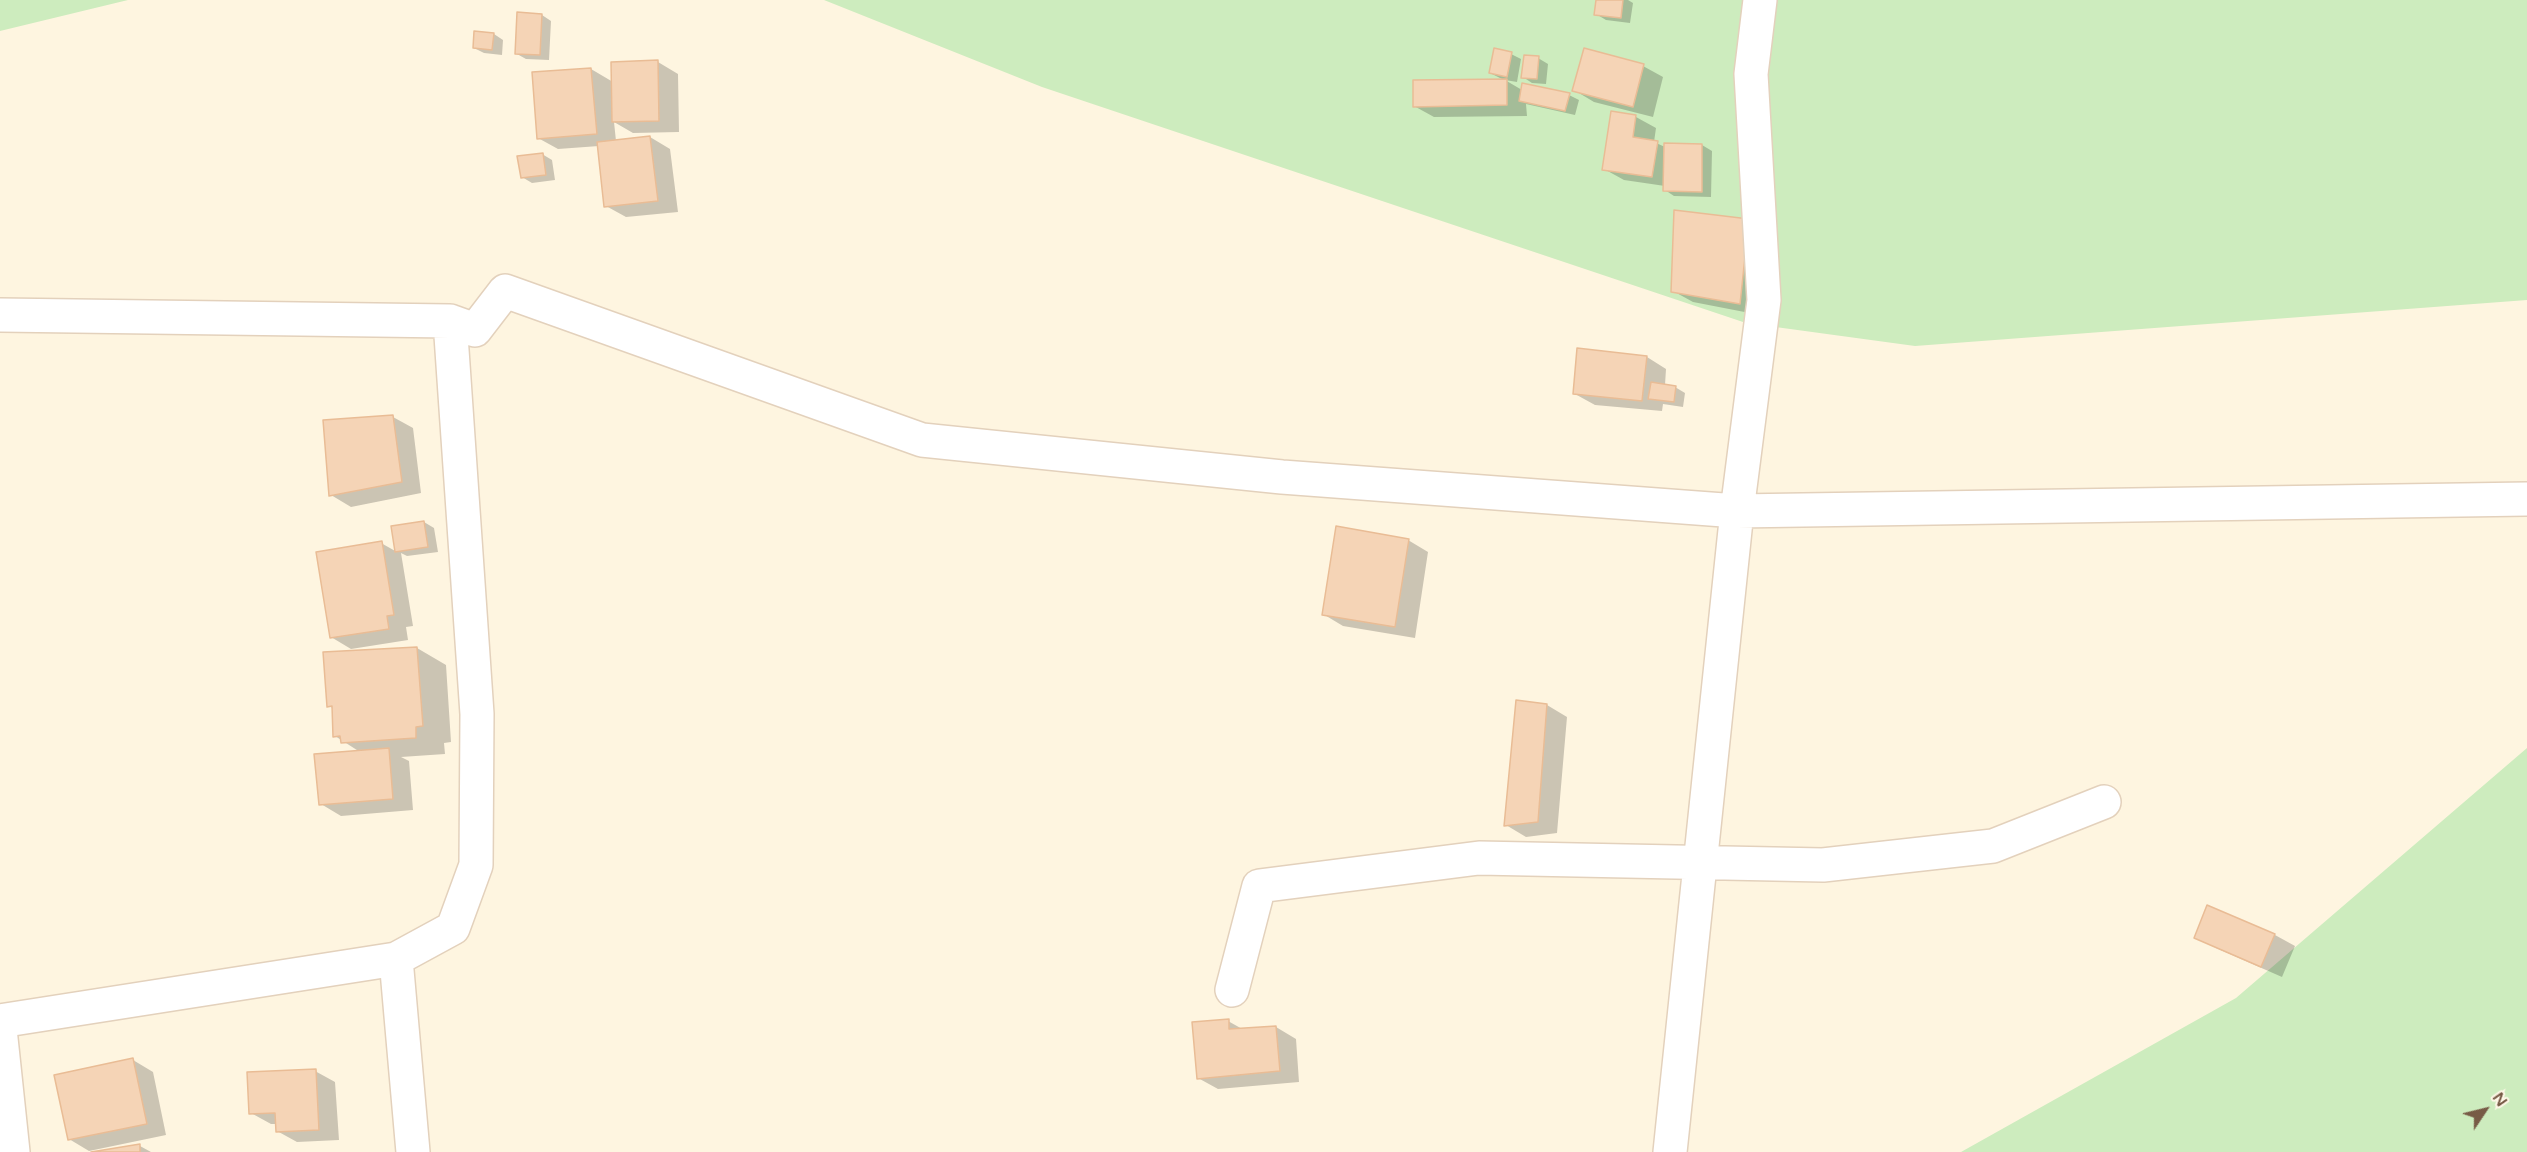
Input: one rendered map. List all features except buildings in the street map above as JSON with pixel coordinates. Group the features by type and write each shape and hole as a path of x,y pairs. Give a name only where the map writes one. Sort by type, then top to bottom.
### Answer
{"street":[{"path":"1670,1152 1737,511 1764,300 1751,74 1760,0"},
{"path":"0,315 450,321 475,330 505,291 922,440 1282,477 1737,511 2527,499"},
{"path":"0,1021 396,959 453,928 476,865 477,714 450,321"},
{"path":"1232,990 1259,886 1479,858 1823,865 1993,846 2104,802"},
{"path":"396,959 413,1152"},
{"path":"0,1029 13,1152"}],"green space":[{"path":"0,0 128,0 0,31"},
{"path":"824,0 2527,0 2527,300 1915,346 1746,323 1042,87"},
{"path":"2527,748 2527,1152 1961,1152 2236,998"}]}
